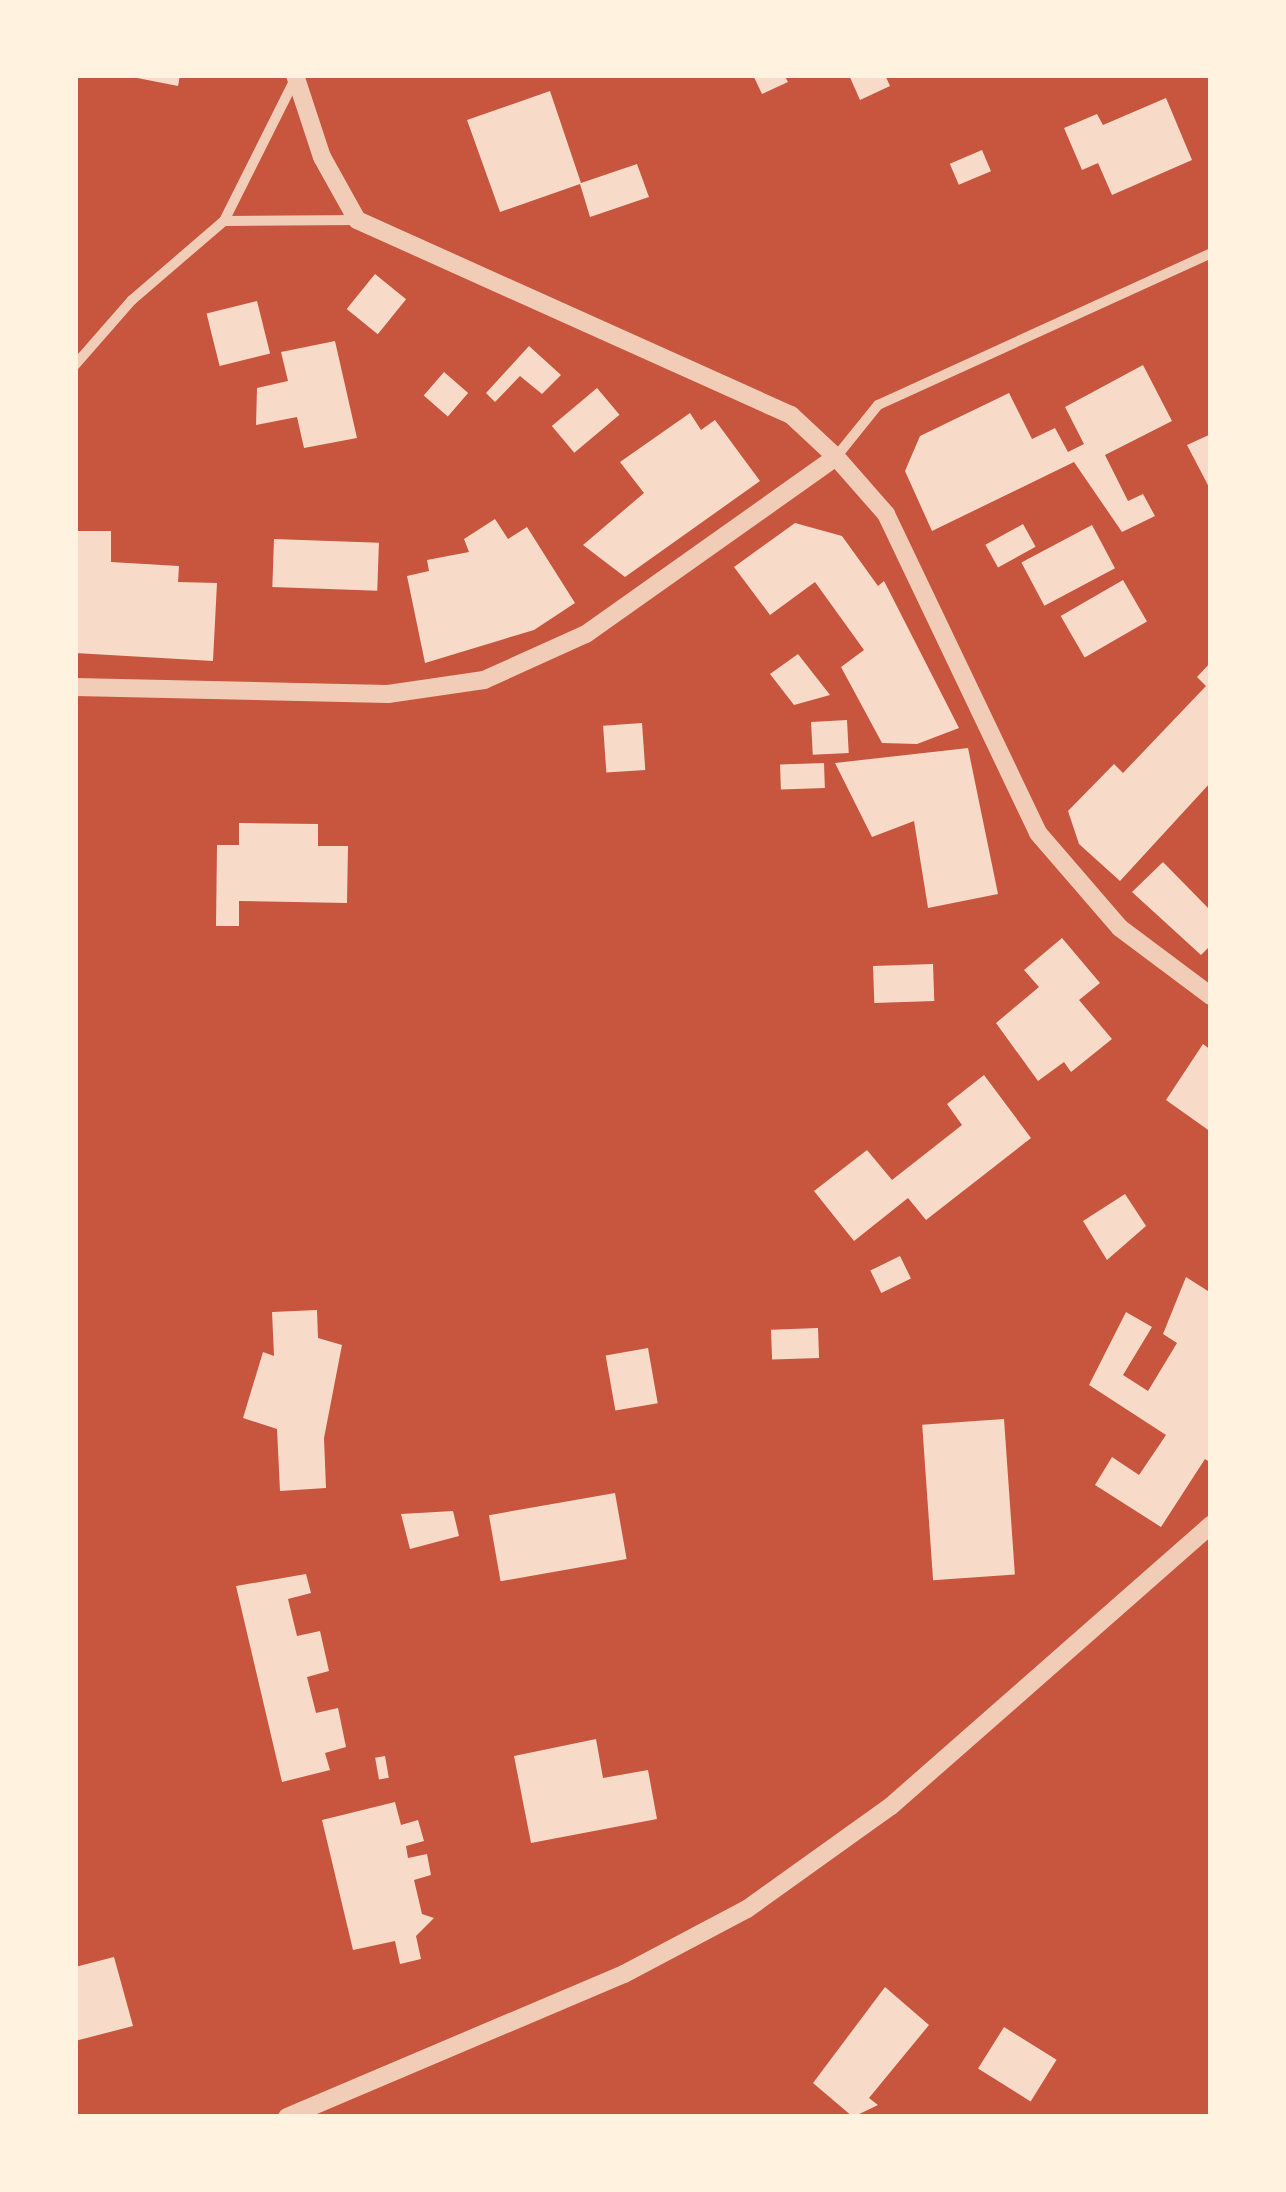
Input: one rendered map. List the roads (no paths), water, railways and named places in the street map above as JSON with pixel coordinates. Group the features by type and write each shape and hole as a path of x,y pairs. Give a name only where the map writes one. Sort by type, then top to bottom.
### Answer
{"street":[{"path":"295,77 322,157 357,220"},
{"path":"75,364 132,300 224,221 295,77"},
{"path":"224,221 357,220 792,415 886,514 1038,833 1120,928 1211,996"},
{"path":"75,687 388,694 484,680 586,634 836,457 878,405 1211,253"},
{"path":"287,2117 624,1974 747,1908 891,1806 1211,1525"}]}
